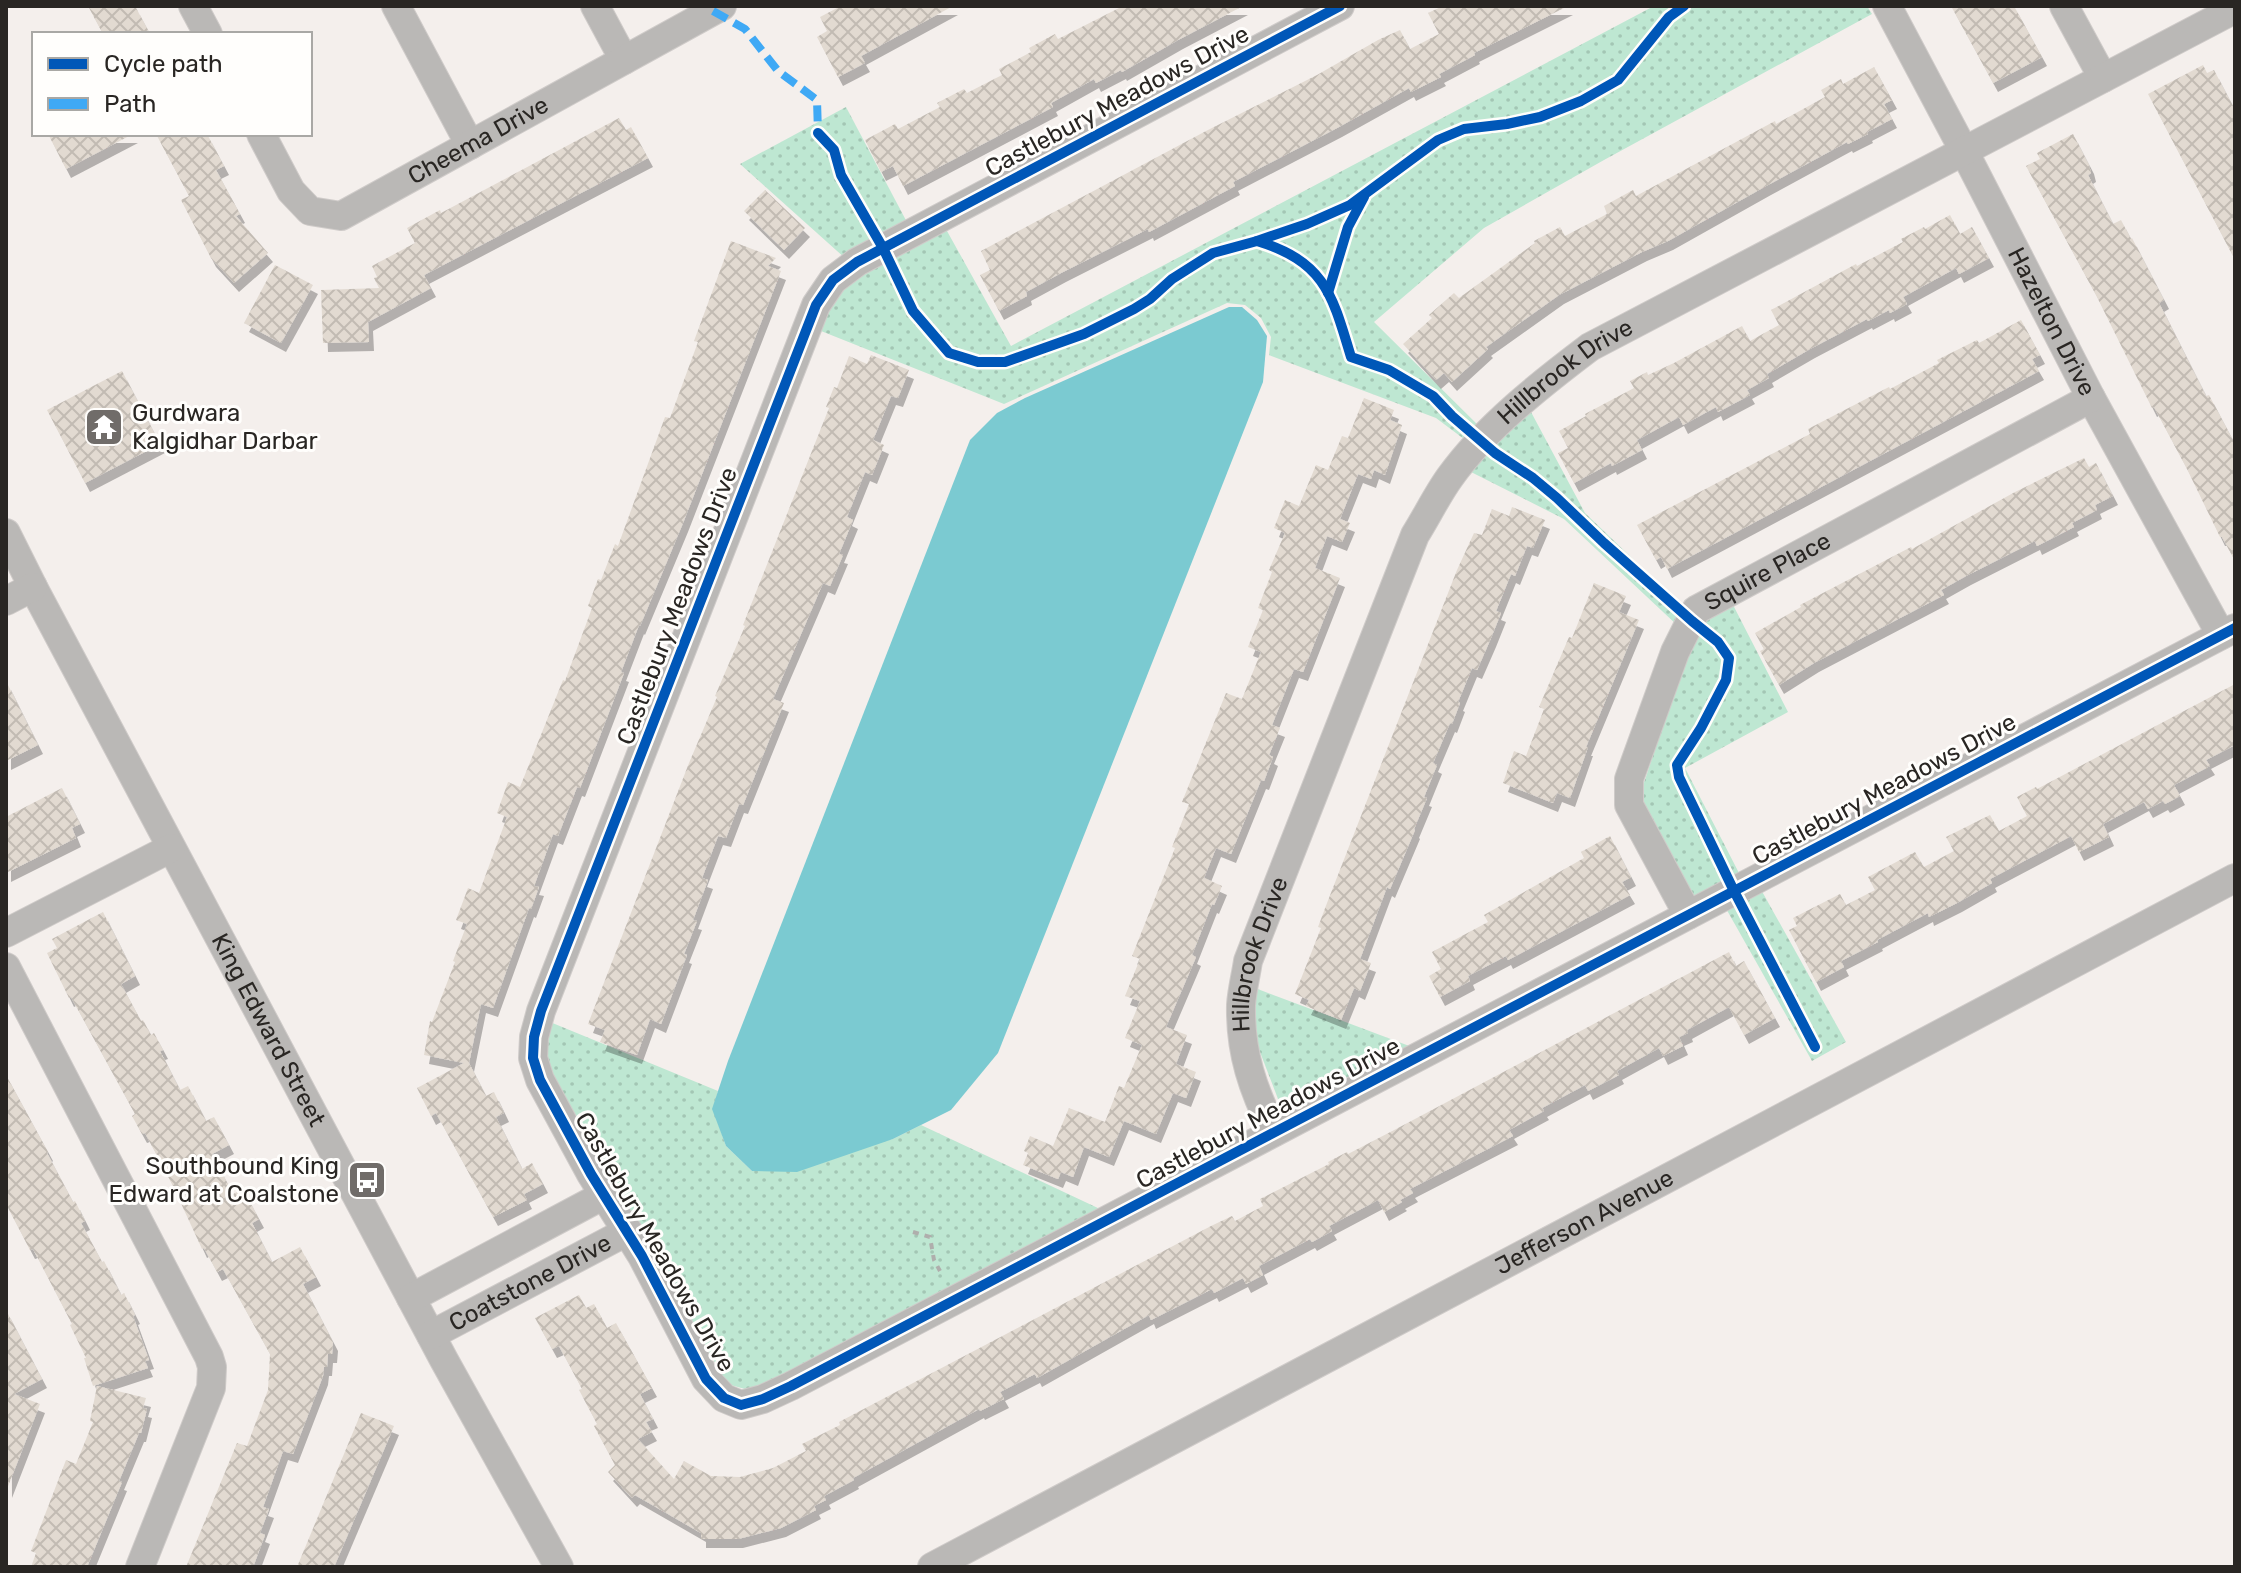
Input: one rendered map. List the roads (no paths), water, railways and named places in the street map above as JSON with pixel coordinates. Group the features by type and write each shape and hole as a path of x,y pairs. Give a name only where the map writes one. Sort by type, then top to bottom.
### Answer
{"street":[{"path":"396,6 470,145"},
{"path":"595,6 624,60"},
{"name":"Cheema Drive","path":"262,136 291,191 310,211 341,216 722,6"},
{"name":"Castlebury Meadows Drive","path":"1340,6 857,262 833,280 816,305 546,996 534,1037 533,1058 540,1080 604,1195 628,1231 706,1379 724,1398 741,1405 791,1386 2228,631"},
{"name":"Hazelton Drive","path":"1887,6 2091,398 2228,631"},
{"path":"2064,6 2103,78"},
{"name":"Hillbrook Drive","path":"1274,1132 1246,1066 1241,1004 1248,961 1415,535 1451,477 1481,440 1546,380 1590,347 2235,8"},
{"name":"Squire Place","path":"1688,915 1629,805 1629,779 1675,652 1696,610 2091,398"},
{"name":"King Edward Street","path":"6,533 411,1298 559,1567"},
{"path":"6,601 33,587"},
{"path":"6,933 171,848"},
{"name":"Jefferson Avenue","path":"932,1567 2235,878"},
{"path":"6,967 212,1367 211,1388 140,1567"},
{"name":"Coatstone Drive","path":"411,1298 604,1195"},
{"name":"Coatstone Drive","path":"431,1335 628,1231"}],"water":[{"path":"1229,307 1242,307 1257,320 1267,336 1263,382 998,1053 951,1110 893,1139 797,1172 752,1171 726,1146 712,1109 970,440 997,413 1025,398"}],"place":[{"name":"Gurdwara Kalgidhar Darbar","path":"104,427"},
{"name":"Southbound King Edward at Coalstone","path":"367,1180"}]}
